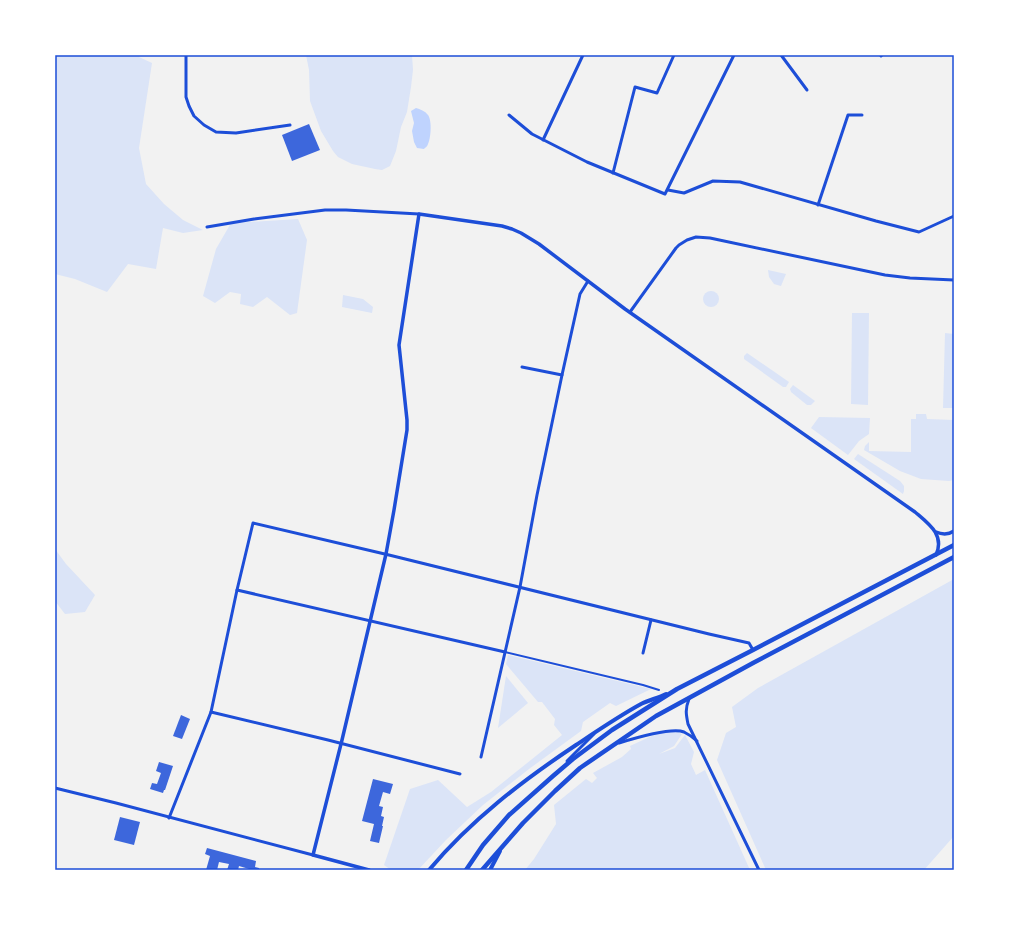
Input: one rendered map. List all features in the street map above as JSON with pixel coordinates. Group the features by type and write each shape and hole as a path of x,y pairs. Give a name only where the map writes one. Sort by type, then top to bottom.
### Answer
{"highway":[{"path":"466,870 483,845 509,815 573,759 612,730 668,694 954,545"},
{"path":"482,870 523,823 580,768 656,716 689,697 954,557"}],"main road":[{"path":"429,870 462,834 504,797 556,758 642,704 668,694"},
{"path":"490,870 503,847"}],"street":[{"path":"186,55 186,97 194,116 204,125 216,132 236,133 290,125"},
{"path":"543,140 583,55"},
{"path":"613,172 635,87 657,93 674,55"},
{"path":"509,116 532,134 543,140 587,162 665,194 734,55"},
{"path":"781,55 807,90"},
{"path":"818,205 848,115 862,115"},
{"path":"668,190 684,193 713,181 740,182 919,232 954,216"},
{"path":"208,227 305,212 346,210 420,214 490,224 512,229 529,237 539,244 630,312 899,500 920,516 936,531 945,535 954,532"},
{"path":"313,855 386,554 394,510 407,430 399,345 420,214"},
{"path":"630,312 676,248 687,240 696,237 710,238 898,277 954,280"},
{"path":"481,757 520,587 537,494 580,294 588,281"},
{"path":"522,368 562,375"},
{"path":"169,818 211,712 253,523 749,643 753,650"},
{"path":"936,531 939,544 936,555"},
{"path":"237,590 370,620 648,686 659,690"},
{"path":"643,653 651,620"},
{"path":"689,697 686,706 688,724 759,870"},
{"path":"211,712 460,774"},
{"path":"553,776 600,729"},
{"path":"614,744 644,736 674,731 687,734 698,742"},
{"path":"55,788 369,870"}],"shaded area":[{"path":"55,55 140,55 139,57 152,63 139,148 146,184 164,204 183,220 203,230 183,233 163,228 156,269 128,264 107,292 75,279 55,274"},
{"path":"306,55 412,55 413,70 407,112 401,127 396,151 390,166 382,170 352,164 338,157 333,151 321,131 310,101 309,70"},
{"path":"298,219 307,240 297,313 290,315 267,297 253,307 240,304 241,294 230,292 215,303 203,296 216,249 231,223"},
{"path":"768,270 786,274 781,286 774,284 769,277"},
{"path":"711,291 717,293 719,299 717,305 711,307 705,305 703,299 705,293"},
{"path":"343,295 363,299 373,307 372,313 342,307"},
{"path":"852,313 869,313 868,405 851,404"},
{"path":"945,333 954,334 954,408 943,408"},
{"path":"747,353 789,382 786,387 783,387 744,359 744,356"},
{"path":"793,385 815,401 811,405 807,405 791,392 790,389"},
{"path":"916,414 926,414 927,419 954,420 954,480 921,479 900,471 864,450 865,446 869,442 869,451 911,452 911,419 916,419"},
{"path":"819,417 870,418 869,434 859,441 848,455 811,428"},
{"path":"858,454 900,481 904,486 903,494 854,459"},
{"path":"55,549 66,564 95,595 85,612 65,614 55,601"},
{"path":"954,579 954,836 924,870 766,870 717,760 726,733 736,727 732,707 758,688"},
{"path":"508,655 651,689 616,706 610,703 583,722 581,731 483,805 446,840 418,870 391,870 384,865 410,789 438,780 467,807 491,792 562,735 554,725 555,719 542,702 538,702 506,664"},
{"path":"506,676 528,703 498,728"},
{"path":"676,731 682,734 674,746 659,754 675,748 685,735 694,752 691,764 696,775 705,770 750,870 525,870 534,859 556,824 554,805 586,779 592,783 597,778 593,773 622,757 631,749 630,746 658,733"}],"water":[{"path":"416,108 427,114 430,121 430,138 424,149 417,148 414,142 412,131 414,123 411,111"}],"building":[{"path":"309,124 320,150 292,161 282,135"},
{"path":"181,715 190,719 182,739 173,736"},
{"path":"159,762 173,766 163,793 150,789 152,783 157,784 161,773 156,771"},
{"path":"373,779 393,784 390,794 383,792 379,806 383,807 381,816 384,817 379,843 370,841 374,824 362,821"},
{"path":"120,817 140,822 134,845 114,840"},
{"path":"207,848 256,861 255,867 259,868 259,870 248,870 249,869 239,866 238,870 227,870 229,864 219,862 217,870 206,870 210,856 205,854"}]}
